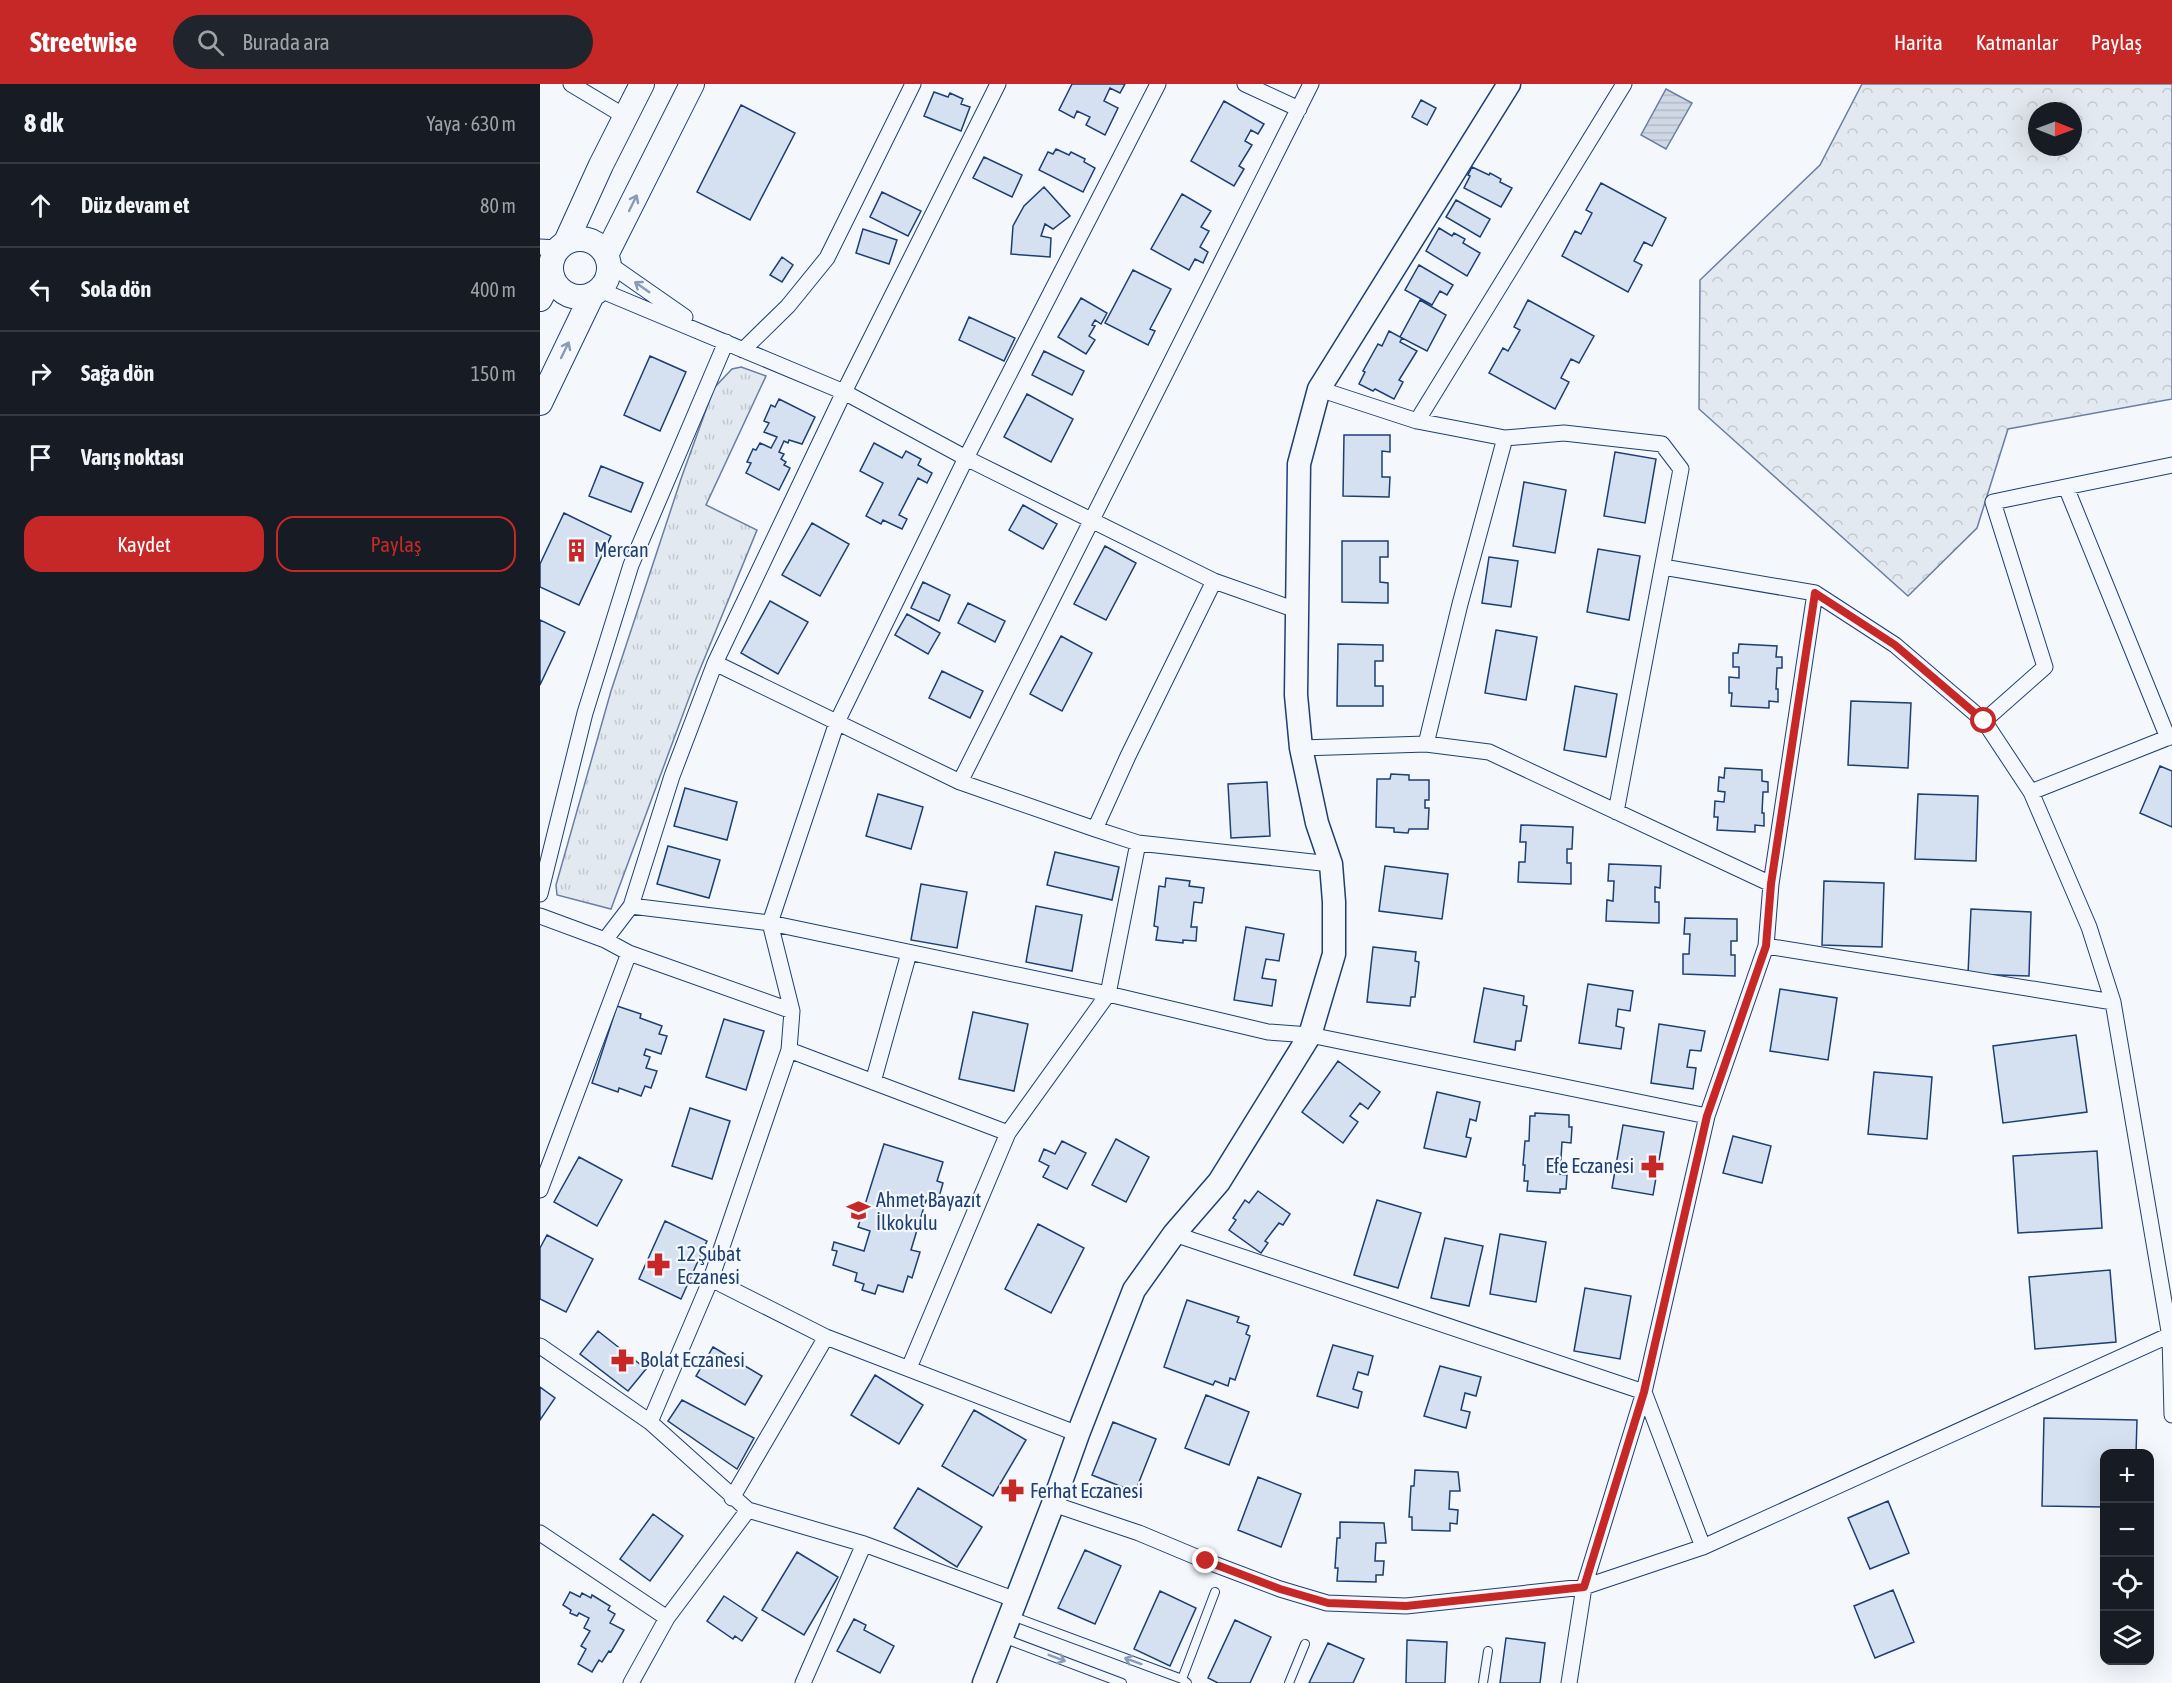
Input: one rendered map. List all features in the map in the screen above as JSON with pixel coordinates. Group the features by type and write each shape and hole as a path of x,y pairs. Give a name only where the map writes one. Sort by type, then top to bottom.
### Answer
{"main road":[{"path":"540,299 555,246 642,84"},
{"path":"540,403 596,292 605,282 608,260 692,84"},
{"path":"555,246 584,239 593,242 608,260"},
{"path":"548,273 563,292 572,297 582,297 596,292"}],"street":[{"path":"572,84 626,117"},
{"path":"743,350 788,306 827,258 913,84"},
{"path":"605,940 631,906 672,776 715,663 844,392 998,84"},
{"path":"650,1422 711,1279 789,1050 792,1011 770,923 837,722 966,458 1158,84"},
{"path":"1245,84 1299,109"},
{"path":"960,782 1311,84"},
{"path":"984,1683 1134,1290 1174,1234 1219,1182 1310,1035 1334,954 1331,864 1317,823 1300,748 1296,695 1299,464 1319,389 1509,84"},
{"path":"1417,421 1624,84"},
{"path":"608,260 707,333"},
{"path":"596,292 707,333 844,392 966,458 1214,581 1296,610"},
{"path":"541,890 585,713 631,565 726,342"},
{"path":"1319,389 1417,421 1505,438 1564,433 1662,444 1681,469 1616,812"},
{"path":"1426,744 1460,604 1505,438"},
{"path":"1984,721 2045,667 1993,502 2172,465"},
{"path":"2031,792 2170,737 2066,487"},
{"path":"1663,567 1815,593 1895,645 1984,721 2031,792 2089,927 2113,1002 2171,1335 2172,1415"},
{"path":"1095,829 1128,756 1214,581"},
{"path":"1569,1683 1584,1587 1644,1392 1707,1116 1766,946 1771,884 1815,593"},
{"path":"715,663 960,782 1137,843 1331,864"},
{"path":"1300,748 1426,744 1489,752 1771,884"},
{"path":"909,1368 1008,1133 1108,994 1137,843"},
{"path":"631,906 770,923 1108,994 1268,1032 1310,1035 1707,1116"},
{"path":"540,916 605,940 629,953 792,1011"},
{"path":"1766,946 2113,1002"},
{"path":"540,1190 629,953"},
{"path":"873,1082 909,953"},
{"path":"789,1050 1008,1133"},
{"path":"1174,1234 1644,1392"},
{"path":"711,1279 826,1337 1078,1434"},
{"path":"1053,1504 1139,1533 1280,1589 1328,1603 1406,1606 1584,1587 1703,1547 2171,1335"},
{"path":"732,1498 826,1337"},
{"path":"540,1346 650,1422 748,1510 864,1544 1013,1607"},
{"path":"1644,1392 1703,1547"},
{"path":"631,1683 668,1618 748,1510"},
{"path":"540,1533 668,1618"},
{"path":"803,1683 864,1544"}],"lane":[{"path":"1013,1607 1185,1681 1215,1592"},
{"path":"1002,1638 1122,1683"},
{"path":"1289,1683 1305,1644"},
{"path":"1484,1683 1488,1651"}],"green space":[{"path":"1862,84 2172,84 2172,399 2008,429 1977,528 1908,596 1699,409 1700,280 1820,165"},
{"path":"741,367 766,376 706,505 757,530 696,679 611,909 557,895 556,885 611,691 682,476 714,388 732,369"}],"shaded area":[{"path":"1666,89 1692,103 1666,149 1641,135"}],"building":[{"path":"1072,84 1125,84 1120,93 1110,88 1104,101 1118,108 1105,135 1086,125 1090,117 1077,111 1074,118 1059,110"},
{"path":"934,92 948,97 950,93 963,99 961,104 970,107 961,131 924,116"},
{"path":"1421,100 1436,108 1427,125 1412,117"},
{"path":"1224,101 1264,124 1258,134 1251,130 1245,141 1252,145 1239,166 1244,169 1234,186 1191,161"},
{"path":"741,105 795,133 750,220 697,192"},
{"path":"1056,149 1069,155 1071,152 1085,159 1084,162 1095,168 1083,192 1039,170 1048,152 1053,154"},
{"path":"984,157 1022,175 1012,197 973,178"},
{"path":"1472,167 1489,175 1490,173 1501,179 1500,182 1512,188 1501,207 1464,188"},
{"path":"1601,183 1666,218 1652,246 1644,242 1634,261 1642,265 1628,292 1562,256 1575,231 1581,234 1592,213 1586,210"},
{"path":"1044,187 1070,216 1053,229 1045,224 1041,236 1051,238 1050,257 1011,254 1013,226 1024,206"},
{"path":"882,192 921,211 908,236 870,217"},
{"path":"1182,194 1211,211 1201,227 1209,231 1200,247 1208,252 1203,263 1195,259 1189,270 1151,249"},
{"path":"1456,200 1490,219 1480,237 1446,217"},
{"path":"1439,228 1452,236 1454,233 1465,239 1463,243 1480,253 1467,276 1426,251"},
{"path":"863,229 897,240 889,264 856,253"},
{"path":"782,257 793,265 782,282 770,275"},
{"path":"1419,265 1453,285 1447,295 1440,291 1432,305 1405,290"},
{"path":"1133,270 1171,289 1150,329 1155,331 1148,345 1105,323"},
{"path":"1081,298 1107,313 1101,324 1095,320 1092,325 1095,326 1089,336 1095,340 1086,354 1058,337"},
{"path":"1420,300 1446,315 1427,351 1400,337"},
{"path":"1528,300 1594,336 1579,363 1571,359 1561,378 1569,382 1555,409 1489,373 1503,348 1508,351 1520,330 1514,327"},
{"path":"969,317 1015,338 1004,361 959,340"},
{"path":"1389,331 1402,338 1400,342 1417,351 1399,380 1403,382 1394,399 1359,384 1365,372 1363,371 1378,344 1382,346"},
{"path":"1044,351 1084,371 1072,395 1032,375"},
{"path":"650,356 686,372 660,431 624,415"},
{"path":"1027,394 1073,419 1051,462 1004,437"},
{"path":"779,399 815,417 802,444 789,440 788,443 784,441 779,452 784,454 781,459 786,462 784,465 790,468 779,490 746,473 751,463 747,462 753,449 756,450 760,443 771,448 777,437 764,432 769,423 764,421 771,405 775,407"},
{"path":"1344,435 1390,435 1390,452 1382,451 1382,477 1390,477 1389,497 1343,496"},
{"path":"874,443 902,458 906,451 921,459 918,465 932,473 927,483 918,478 899,515 907,519 902,529 883,520 881,524 866,516 883,483 860,471"},
{"path":"1615,452 1656,459 1645,523 1604,516"},
{"path":"601,466 643,483 631,512 589,496"},
{"path":"1524,482 1566,490 1555,553 1513,546"},
{"path":"1023,505 1057,524 1043,549 1009,530"},
{"name":"Mercan","path":"564,513 611,536 579,605 540,587 540,564"},
{"path":"812,523 849,544 820,596 782,575"},
{"path":"1342,541 1388,541 1388,557 1380,557 1380,582 1388,583 1388,603 1342,602"},
{"path":"1105,546 1136,563 1106,620 1074,604"},
{"path":"1598,549 1640,556 1629,620 1587,612"},
{"path":"1489,557 1518,561 1511,607 1482,603"},
{"path":"923,582 950,595 939,621 911,608"},
{"path":"770,601 808,622 778,674 741,653"},
{"path":"968,603 1005,621 995,642 958,623"},
{"path":"907,614 940,633 928,654 895,635"},
{"path":"540,620 565,632 540,685"},
{"path":"1496,630 1537,637 1526,700 1485,693"},
{"path":"1061,636 1092,653 1062,711 1030,694"},
{"path":"1338,644 1383,645 1383,661 1375,661 1375,686 1383,686 1383,706 1337,706"},
{"path":"1739,644 1777,646 1776,657 1782,657 1782,668 1777,668 1778,702 1769,701 1769,708 1731,706 1732,693 1729,693 1729,677 1739,678 1739,667 1733,667 1733,653 1738,653"},
{"path":"942,671 983,691 970,718 929,698"},
{"path":"1575,686 1617,694 1606,757 1564,750"},
{"path":"1851,701 1911,703 1908,768 1848,765"},
{"path":"2160,766 2172,771 2172,827 2140,813"},
{"path":"1725,768 1762,770 1762,781 1768,782 1768,792 1763,792 1764,826 1755,825 1755,832 1717,830 1718,817 1714,817 1715,801 1724,802 1725,792 1718,791 1719,777 1724,778"},
{"path":"1391,774 1409,775 1409,780 1429,780 1429,800 1425,800 1425,808 1429,808 1428,829 1409,829 1408,833 1394,832 1394,828 1376,827 1377,779 1390,779"},
{"path":"1267,782 1270,836 1231,838 1228,784"},
{"path":"685,788 737,802 727,840 674,826"},
{"path":"878,794 923,807 911,849 866,836"},
{"path":"1918,794 1978,796 1976,861 1915,859"},
{"path":"1521,825 1573,827 1572,849 1567,849 1567,863 1571,863 1571,884 1518,882 1519,862 1525,862 1526,842 1520,842"},
{"path":"668,846 720,860 709,898 657,884"},
{"path":"1055,852 1119,867 1112,900 1047,885"},
{"path":"1609,864 1661,866 1660,888 1655,887 1655,902 1659,902 1659,923 1606,921 1607,900 1613,901 1614,881 1608,881"},
{"path":"1385,866 1448,874 1442,919 1379,911"},
{"path":"1166,878 1190,881 1189,886 1204,888 1202,903 1194,902 1191,927 1197,927 1196,941 1183,940 1183,943 1156,940 1158,927 1154,926 1159,886 1165,887"},
{"path":"1824,881 1884,883 1882,947 1822,945"},
{"path":"921,884 967,892 957,948 911,940"},
{"path":"1036,906 1082,915 1072,971 1026,962"},
{"path":"1971,909 2031,912 2029,976 1968,974"},
{"path":"1685,918 1737,919 1737,941 1731,941 1731,955 1735,955 1735,976 1683,974 1683,954 1689,954 1690,934 1684,934"},
{"path":"1246,927 1284,934 1279,961 1266,959 1262,978 1276,980 1272,1006 1234,1000"},
{"path":"1373,947 1416,952 1415,961 1419,962 1415,997 1411,997 1410,1006 1367,1002"},
{"path":"1588,984 1633,991 1630,1011 1618,1009 1616,1026 1624,1028 1621,1049 1579,1043"},
{"path":"1484,988 1524,996 1523,1005 1527,1006 1521,1041 1516,1041 1515,1050 1474,1042"},
{"path":"1780,989 1837,998 1828,1060 1770,1051"},
{"path":"617,1006 641,1014 640,1018 662,1026 659,1034 667,1036 661,1054 646,1049 644,1055 650,1057 646,1068 657,1071 651,1088 645,1086 641,1096 619,1088 618,1092 592,1083"},
{"path":"973,1012 1028,1024 1014,1091 959,1079"},
{"path":"724,1019 764,1031 746,1090 706,1077"},
{"path":"1659,1024 1705,1031 1701,1051 1690,1050 1687,1067 1696,1068 1693,1089 1651,1083"},
{"path":"2076,1035 2087,1112 2003,1123 1993,1046"},
{"path":"1338,1061 1380,1092 1368,1109 1360,1103 1350,1116 1358,1122 1343,1143 1302,1112"},
{"path":"1874,1072 1932,1077 1927,1139 1868,1134"},
{"path":"1437,1092 1480,1102 1476,1121 1470,1119 1466,1137 1471,1138 1466,1157 1424,1148"},
{"path":"690,1108 730,1121 712,1179 672,1166"},
{"path":"1535,1113 1569,1115 1569,1127 1572,1127 1571,1143 1562,1142 1560,1174 1567,1175 1566,1189 1560,1189 1560,1193 1527,1191 1528,1181 1524,1181 1525,1165 1523,1165 1525,1141 1529,1141 1530,1116 1535,1116"},
{"path":"1623,1125 1664,1132 1653,1195 1612,1188"},
{"path":"1733,1136 1771,1146 1762,1183 1723,1173"},
{"path":"1116,1139 1149,1157 1126,1202 1092,1185"},
{"path":"1062,1141 1086,1153 1067,1189 1043,1177 1049,1166 1039,1161 1044,1149 1055,1154"},
{"path":"884,1144 943,1162 937,1181 943,1183 937,1204 926,1200 911,1250 920,1252 912,1278 908,1276 903,1292 878,1285 875,1294 862,1290 864,1284 855,1281 857,1273 833,1265 837,1251 832,1250 834,1242 864,1251 870,1231 858,1227"},
{"path":"2097,1151 2102,1228 2018,1233 2013,1156"},
{"path":"579,1157 622,1180 597,1226 554,1202"},
{"path":"1258,1191 1290,1214 1283,1225 1279,1223 1265,1241 1268,1243 1261,1253 1229,1230 1236,1220 1233,1218 1245,1200 1249,1203"},
{"path":"1377,1200 1421,1213 1398,1288 1354,1275"},
{"path":"665,1221 707,1241 681,1299 639,1279"},
{"path":"1038,1224 1084,1248 1051,1313 1005,1289"},
{"path":"1500,1234 1546,1242 1536,1302 1490,1294"},
{"path":"547,1235 593,1259 566,1312 540,1299 540,1248"},
{"path":"1445,1238 1483,1246 1469,1306 1431,1298"},
{"path":"2110,1270 2116,1342 2035,1349 2029,1277"},
{"path":"1585,1288 1631,1296 1620,1359 1574,1351"},
{"path":"1187,1300 1239,1317 1237,1322 1249,1326 1246,1334 1250,1336 1235,1380 1230,1378 1228,1386 1215,1381 1213,1385 1164,1367"},
{"path":"598,1331 646,1369 628,1391 580,1354"},
{"path":"1333,1345 1373,1356 1368,1375 1358,1372 1353,1389 1362,1392 1358,1408 1317,1396"},
{"path":"713,1347 762,1376 745,1405 696,1376"},
{"path":"1440,1366 1481,1377 1476,1396 1465,1393 1461,1410 1470,1412 1466,1428 1424,1416"},
{"path":"875,1375 923,1405 899,1444 851,1415"},
{"path":"540,1387 555,1398 540,1420"},
{"path":"1206,1395 1249,1412 1229,1465 1185,1448"},
{"path":"682,1400 754,1438 737,1469 668,1421"},
{"path":"974,1410 1026,1440 993,1496 942,1466"},
{"path":"2044,1418 2137,1420 2136,1449 2100,1449 2100,1507 2042,1506"},
{"path":"1113,1422 1156,1439 1135,1492 1092,1475"},
{"path":"1415,1470 1458,1472 1460,1491 1450,1491 1449,1509 1458,1510 1457,1524 1450,1523 1450,1531 1412,1530 1412,1517 1409,1517 1411,1486 1414,1486"},
{"path":"1258,1477 1301,1494 1281,1547 1238,1530"},
{"path":"918,1488 982,1527 957,1567 894,1528"},
{"path":"1888,1501 1909,1553 1870,1569 1848,1518"},
{"path":"653,1514 683,1536 650,1581 620,1559"},
{"path":"1340,1522 1384,1523 1386,1543 1376,1543 1375,1561 1384,1561 1383,1575 1376,1575 1376,1582 1337,1581 1338,1568 1335,1568"},
{"path":"1085,1550 1121,1566 1095,1624 1058,1608"},
{"path":"797,1552 838,1577 804,1635 762,1610"},
{"path":"1893,1590 1914,1642 1875,1658 1854,1606"},
{"path":"1160,1591 1196,1608 1170,1666 1134,1649"},
{"path":"570,1592 580,1597 582,1593 591,1598 592,1595 610,1606 608,1610 615,1614 610,1623 624,1630 611,1652 609,1651 602,1662 599,1660 592,1672 578,1664 586,1649 581,1646 590,1631 584,1628 589,1618 579,1613 577,1616 570,1613 571,1610 563,1605"},
{"path":"724,1596 757,1618 742,1641 735,1636 733,1639 707,1621"},
{"path":"854,1619 866,1625 864,1630 894,1646 880,1673 837,1651"},
{"path":"1235,1620 1271,1637 1250,1683 1218,1683 1208,1678"},
{"path":"1506,1638 1545,1643 1540,1683 1500,1683"},
{"path":"1407,1640 1447,1642 1445,1683 1406,1683"},
{"path":"1328,1643 1364,1659 1353,1683 1309,1683"}],"place":[{"name":"Mercan","path":"576,550"},
{"name":"Efe Eczanesi","path":"1652,1166"},
{"name":"Ahmet Bayazıt İlkokulu","path":"858,1211"},
{"name":"12 Şubat Eczanesi","path":"659,1265"},
{"name":"Bolat Eczanesi","path":"622,1360"},
{"name":"Ferhat Eczanesi","path":"1012,1491"}],"route":[{"path":"1206,1561 1280,1589 1328,1603 1406,1606 1584,1587 1644,1392 1707,1116 1766,946 1771,884 1815,593 1895,645 1984,721"}]}
